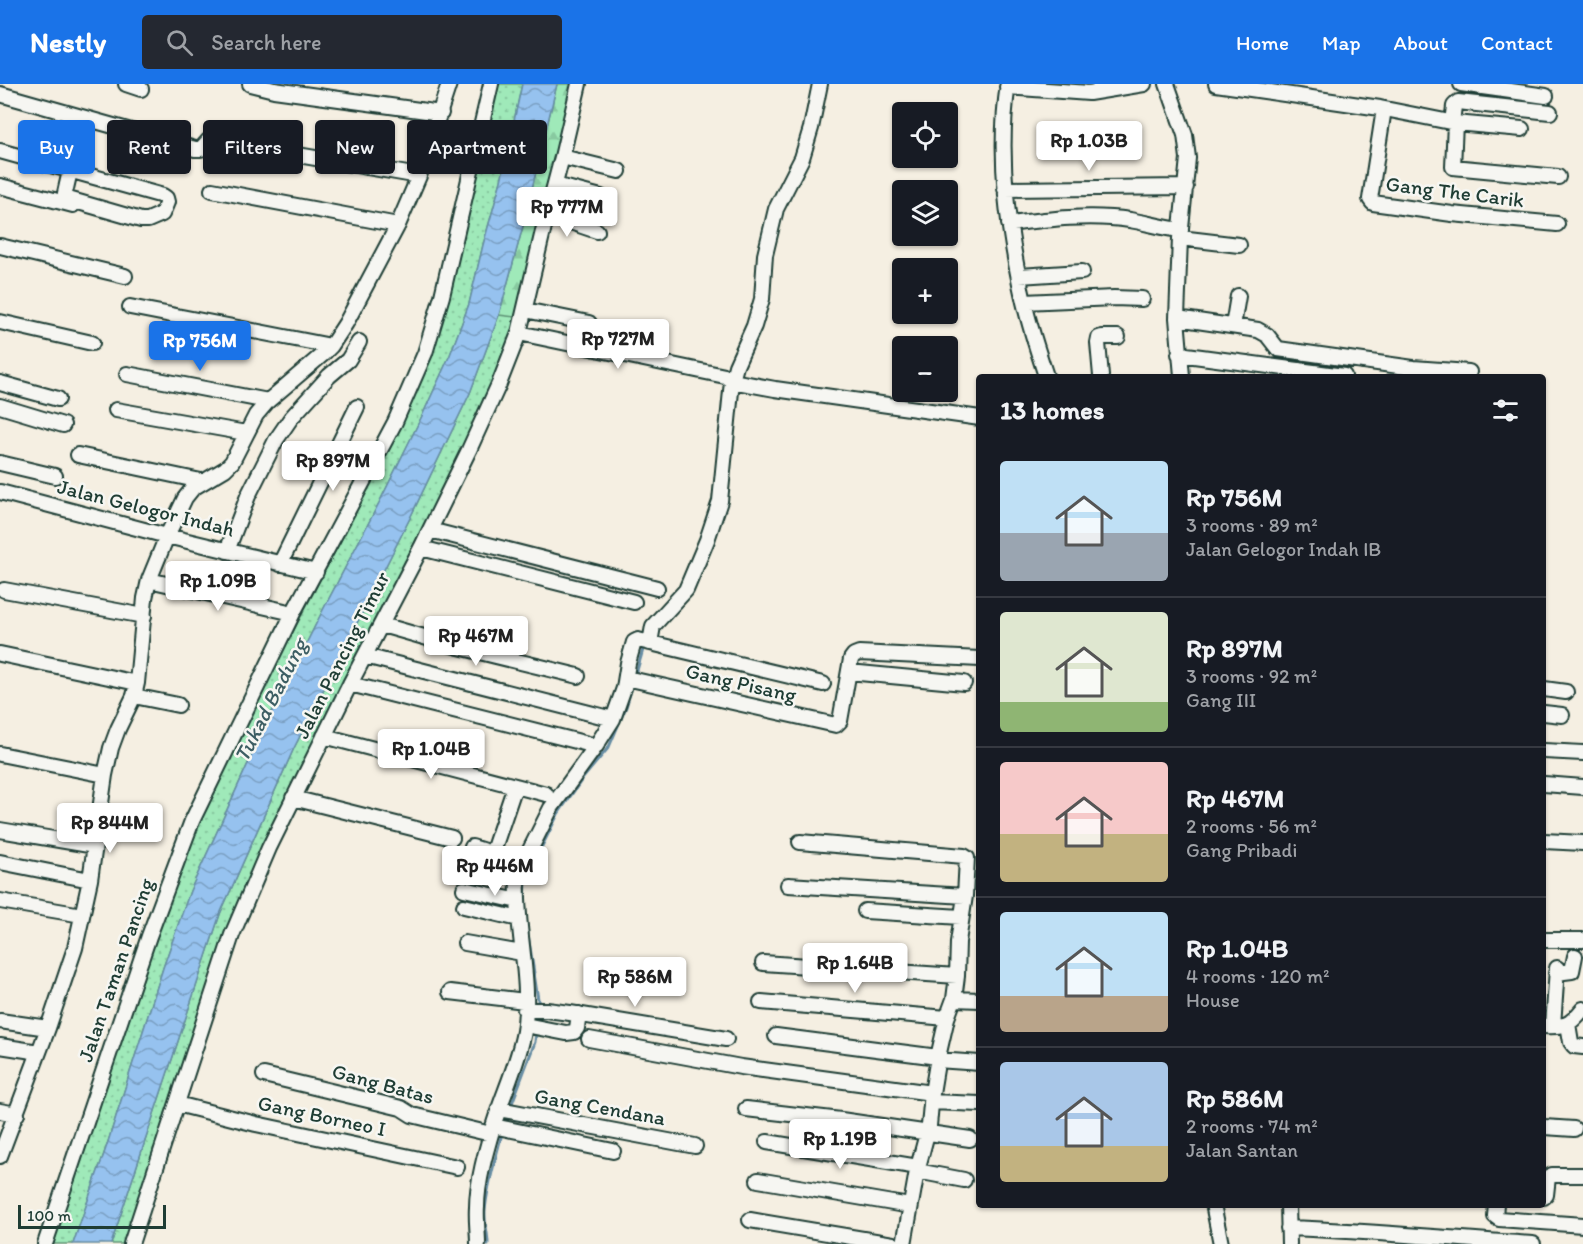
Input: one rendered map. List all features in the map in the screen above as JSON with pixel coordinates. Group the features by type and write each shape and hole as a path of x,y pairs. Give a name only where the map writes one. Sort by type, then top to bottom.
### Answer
{"street":[{"path":"126,84 141,89"},
{"path":"1,1149 17,1114 48,1030 75,948 90,880 111,748 136,690 149,580 167,536 185,498 193,488 225,469 232,462 256,415 268,401 312,365 331,346 346,324 398,225 419,176 449,84"},
{"name":"Jalan Taman Pancing","path":"45,1244 149,936 192,821 293,613 395,422 425,353 442,296 491,84"},
{"name":"Jalan Pancing Timur","path":"131,1244 232,935 269,848 292,798 430,530 499,384 519,333 579,84"},
{"path":"645,642 653,626 686,590 720,501 729,379 754,326 762,299 765,255 776,209 802,158 820,84"},
{"path":"1045,374 1024,302 1009,224 1003,140 1007,86 1089,93 1143,84"},
{"path":"1167,84 1187,146 1177,232 1177,318 1182,374"},
{"path":"1216,84 1384,109 1453,123 1522,129"},
{"path":"1461,84 1546,96"},
{"path":"253,85 274,90 441,113"},
{"path":"0,94 195,149 201,148 212,140 419,176"},
{"path":"1550,112 1458,102 1454,106 1453,167 1558,177"},
{"name":"Gang The Carik","path":"1384,109 1370,199 1373,204 1557,224"},
{"path":"0,151 18,156"},
{"path":"562,158 619,171"},
{"path":"70,171 163,196 167,201 162,214 148,220 141,220 68,199 65,193 70,171"},
{"path":"555,185 601,196"},
{"path":"0,186 136,223"},
{"path":"1005,189 1181,187"},
{"path":"212,190 398,225"},
{"path":"547,214 597,231"},
{"path":"1009,224 1073,218 1129,220 1239,245"},
{"path":"0,246 125,276"},
{"path":"1019,276 1082,272"},
{"path":"1233,326 1238,296"},
{"path":"1024,302 1142,299"},
{"path":"130,307 331,346"},
{"path":"525,310 589,324"},
{"path":"1177,318 1258,330 1266,335 1278,349 1402,366 1468,372"},
{"path":"0,322 92,343"},
{"path":"519,333 808,394 976,417"},
{"path":"1101,374 1099,338 1118,337"},
{"path":"227,551 248,496 281,433 291,418 328,376 348,360 359,342"},
{"path":"1179,354 1329,374"},
{"path":"127,374 268,401"},
{"path":"0,383 58,399"},
{"path":"0,406 63,425"},
{"path":"280,564 357,407"},
{"path":"116,411 246,434"},
{"path":"78,455 201,482"},
{"path":"0,463 55,476"},
{"name":"Jalan Gelogor Indah","path":"0,492 316,572"},
{"path":"430,530 657,588"},
{"path":"420,549 634,602"},
{"path":"149,580 293,613"},
{"path":"4,590 144,616"},
{"path":"382,625 459,647 578,676"},
{"path":"478,1244 478,1195 497,1129 505,1111 518,1055 531,1026 531,1008 525,979 519,919 518,884 521,868 551,808 613,719 631,679 631,651 634,642 645,642 823,684"},
{"path":"964,683 849,672 851,659 859,653 976,659"},
{"path":"0,654 136,690 178,705"},
{"path":"365,656 613,719"},
{"name":"Gang Pisang","path":"631,679 836,725 840,721 849,672"},
{"path":"350,684 596,746"},
{"path":"1546,689 1566,692"},
{"path":"1546,713 1562,715"},
{"path":"324,736 546,794"},
{"path":"1546,751 1583,753"},
{"path":"0,754 105,775"},
{"path":"1546,784 1583,787"},
{"path":"492,854 515,786"},
{"path":"292,798 452,838"},
{"path":"0,830 95,846"},
{"path":"800,842 967,858 954,999 938,1058 927,1132 904,1244"},
{"path":"1546,842 1583,843"},
{"path":"472,847 513,860"},
{"path":"0,862 90,880"},
{"path":"788,885 965,896"},
{"path":"464,889 518,901"},
{"path":"0,901 82,915"},
{"path":"464,906 519,919"},
{"path":"865,911 961,917"},
{"path":"1546,940 1583,940"},
{"path":"465,943 522,953"},
{"path":"1575,956 1572,971 1556,970 1548,1026 1575,1022"},
{"path":"763,963 957,976"},
{"path":"450,992 531,1008 726,1039"},
{"path":"954,999 976,1000"},
{"path":"761,1002 947,1018"},
{"path":"1583,1009 1575,1022 1574,1046 1583,1047"},
{"path":"531,1026 566,1033 574,1032 577,1029 579,1014"},
{"path":"0,1021 48,1030"},
{"path":"0,1026 48,1030"},
{"path":"776,1036 976,1063"},
{"path":"589,1039 731,1066 976,1103"},
{"path":"0,1046 39,1052"},
{"name":"Gang Batas","path":"264,1075 401,1108 412,1115 614,1151"},
{"name":"Gang Borneo I","path":"177,1104 256,1124 458,1167"},
{"path":"746,1109 970,1139"},
{"path":"0,1111 17,1114"},
{"name":"Gang Cendana","path":"505,1111 695,1146"},
{"path":"1546,1127 1574,1128"},
{"path":"767,1142 918,1169 964,1180"},
{"path":"1546,1195 1548,1177 1557,1174 1583,1175"},
{"path":"758,1180 910,1206"},
{"path":"1214,1208 1221,1244"},
{"path":"1288,1208 1288,1244"},
{"path":"1496,1208 1496,1216 1499,1219 1583,1225"},
{"path":"750,1220 892,1244"},
{"path":"1288,1228 1533,1244"}],"green space":[{"path":"499,84 522,84 514,120 490,120"},
{"path":"557,84 573,84 515,317 499,315 535,174 547,174 547,126"},
{"path":"477,174 503,174 469,304 450,355 379,503 267,722 190,891 73,1244 53,1244 119,1040 188,843 261,693 388,445 445,306"},
{"path":"499,315 515,317 507,350 451,477 264,844 124,1244 111,1244 220,914 294,748 470,393"}],"water":[{"name":"Tukad Badung","path":"522,84 557,84 547,126 547,120 514,120"},
{"name":"Tukad Badung","path":"503,174 535,174 499,315 470,393 294,748 220,914 111,1244 73,1244 190,891 267,722 379,503 450,355 469,304"}],"waterway":[{"path":"635,677 644,646"},
{"path":"525,905 526,878 558,814 583,778 609,747 626,707 633,683"},
{"path":"525,915 539,1006"},
{"path":"511,1106 535,1042 536,1030"},
{"path":"488,1244 486,1201 502,1133"}]}
